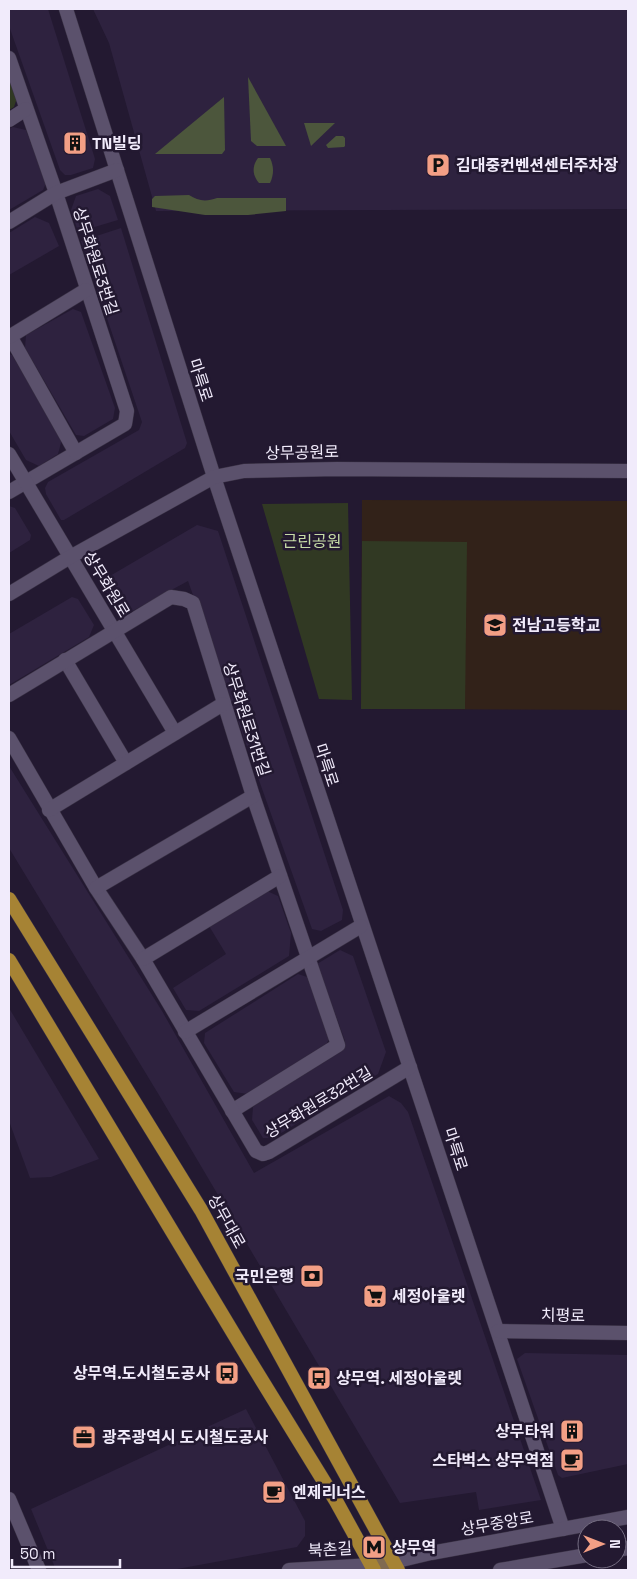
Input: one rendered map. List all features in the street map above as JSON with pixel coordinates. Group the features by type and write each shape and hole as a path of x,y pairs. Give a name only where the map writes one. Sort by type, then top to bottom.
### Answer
{"main road":[{"name":"상무대로","path":"9,899 201,1210 396,1566"},
{"path":"9,960 250,1361 336,1500 373,1568"},
{"name":"상무중앙로","path":"373,1568 396,1566"}],"street":[{"name":"마륵로","path":"66,9 214,477 361,926 563,1529"},
{"name":"상무화원로3번길","path":"9,58 56,193 86,290 127,411 125,424 76,453"},
{"path":"9,120 26,108"},
{"path":"9,222 56,193 117,170"},
{"path":"9,492 76,453 9,337 86,290"},
{"name":"상무화원로","path":"9,454 176,733"},
{"name":"상무공원로","path":"9,594 70,557 214,477 244,471 328,469 628,471"},
{"name":"상무화원로31번길","path":"9,695 171,597 193,603 253,796 338,1045 232,1111"},
{"path":"65,660 126,763"},
{"path":"49,810 224,704"},
{"name":"상무화원로32번길","path":"9,738 49,810 96,888 143,959 256,1151 263,1154 269,1152 410,1068"},
{"path":"96,888 253,796"},
{"path":"143,959 280,876"},
{"path":"185,1032 361,926"},
{"name":"치평로","path":"498,1332 628,1333"},
{"path":"9,1499 39,1570"},
{"name":"상무중앙로","path":"396,1566 563,1529 628,1517"},
{"path":"500,1570 577,1557"},
{"name":"북촌길","path":"289,1570 373,1568"}],"shaded area":[{"path":"9,9 48,9 95,159 93,168 71,175 65,175 60,170 9,26"},
{"path":"93,9 628,9 628,209 156,211 109,43"},
{"path":"13,127 26,130 46,183 43,190 9,210 9,129"},
{"path":"98,189 110,196 118,220 78,232 71,210 76,196"},
{"path":"35,217 49,223 59,246 9,275 9,233"},
{"path":"121,228 187,443 185,448 64,520 61,520 46,494 45,488 48,482 139,430 142,422 81,241"},
{"path":"73,309 81,312 115,408 113,419 84,436 76,435 25,348 26,335"},
{"path":"9,354 12,355 62,439 58,454 39,466 26,460 9,431"},
{"name":"전남고등학교","path":"362,500 628,501 628,710 361,709"},
{"path":"9,506 15,508 31,535 30,540 9,553"},
{"path":"197,525 218,531 343,910 342,920 321,931 312,929 188,581 125,615 118,612 102,585 103,580"},
{"path":"72,597 78,599 94,625 89,637 9,685 9,634"},
{"name":"세정아울렛","path":"9,766 162,1011 254,1173 389,1096 401,1103 408,1112 541,1500 479,1510 476,1492 400,1503 159,1095 9,848"},
{"path":"265,890 278,896 291,933 289,956 199,1011 186,1010 173,988 226,954 209,926"},
{"path":"340,950 353,956 386,1052 378,1074 273,1138 263,1138 252,1120 253,1107 342,1050 345,1041 317,964"},
{"path":"298,974 307,977 329,1034 325,1047 248,1094 234,1092 204,1043 205,1033"},
{"path":"9,1008 99,1159 51,1177 30,1178 9,1121"},
{"path":"525,1353 628,1355 628,1464 562,1478 558,1475 517,1359"},
{"path":"246,1409 305,1521 305,1536 297,1547 172,1570 56,1570 31,1509"}],"green space":[{"path":"9,76 17,98 14,107 9,110"},
{"path":"248,77 286,146 257,146 251,141"},
{"path":"224,97 225,150 222,154 155,154"},
{"path":"304,123 335,123 311,146"},
{"path":"336,136 343,136 345,138 345,146 328,148 326,145"},
{"path":"258,158 270,158 273,170 270,183 259,183 255,177 254,167"},
{"path":"189,195 199,200 217,198 286,198 286,211 248,215 205,215 152,207 152,199 155,196"},
{"name":"근린공원","path":"348,503 352,700 319,699 262,504"},
{"path":"362,541 467,542 465,709 361,709"}],"place":[{"name":"TN빌딩","path":"75,143"},
{"name":"김대중컨벤션센터주차장","path":"438,165"},
{"name":"전남고등학교","path":"495,625"},
{"name":"국민은행","path":"312,1276"},
{"name":"세정아울렛","path":"375,1296"},
{"name":"상무역.도시철도공사","path":"227,1373"},
{"name":"상무역. 세정아울렛","path":"319,1378"},
{"name":"상무타워","path":"572,1431"},
{"name":"광주광역시 도시철도공사","path":"84,1437"},
{"name":"스타벅스 상무역점","path":"572,1460"},
{"name":"엔제리너스","path":"274,1492"},
{"name":"상무역","path":"374,1547"}]}
